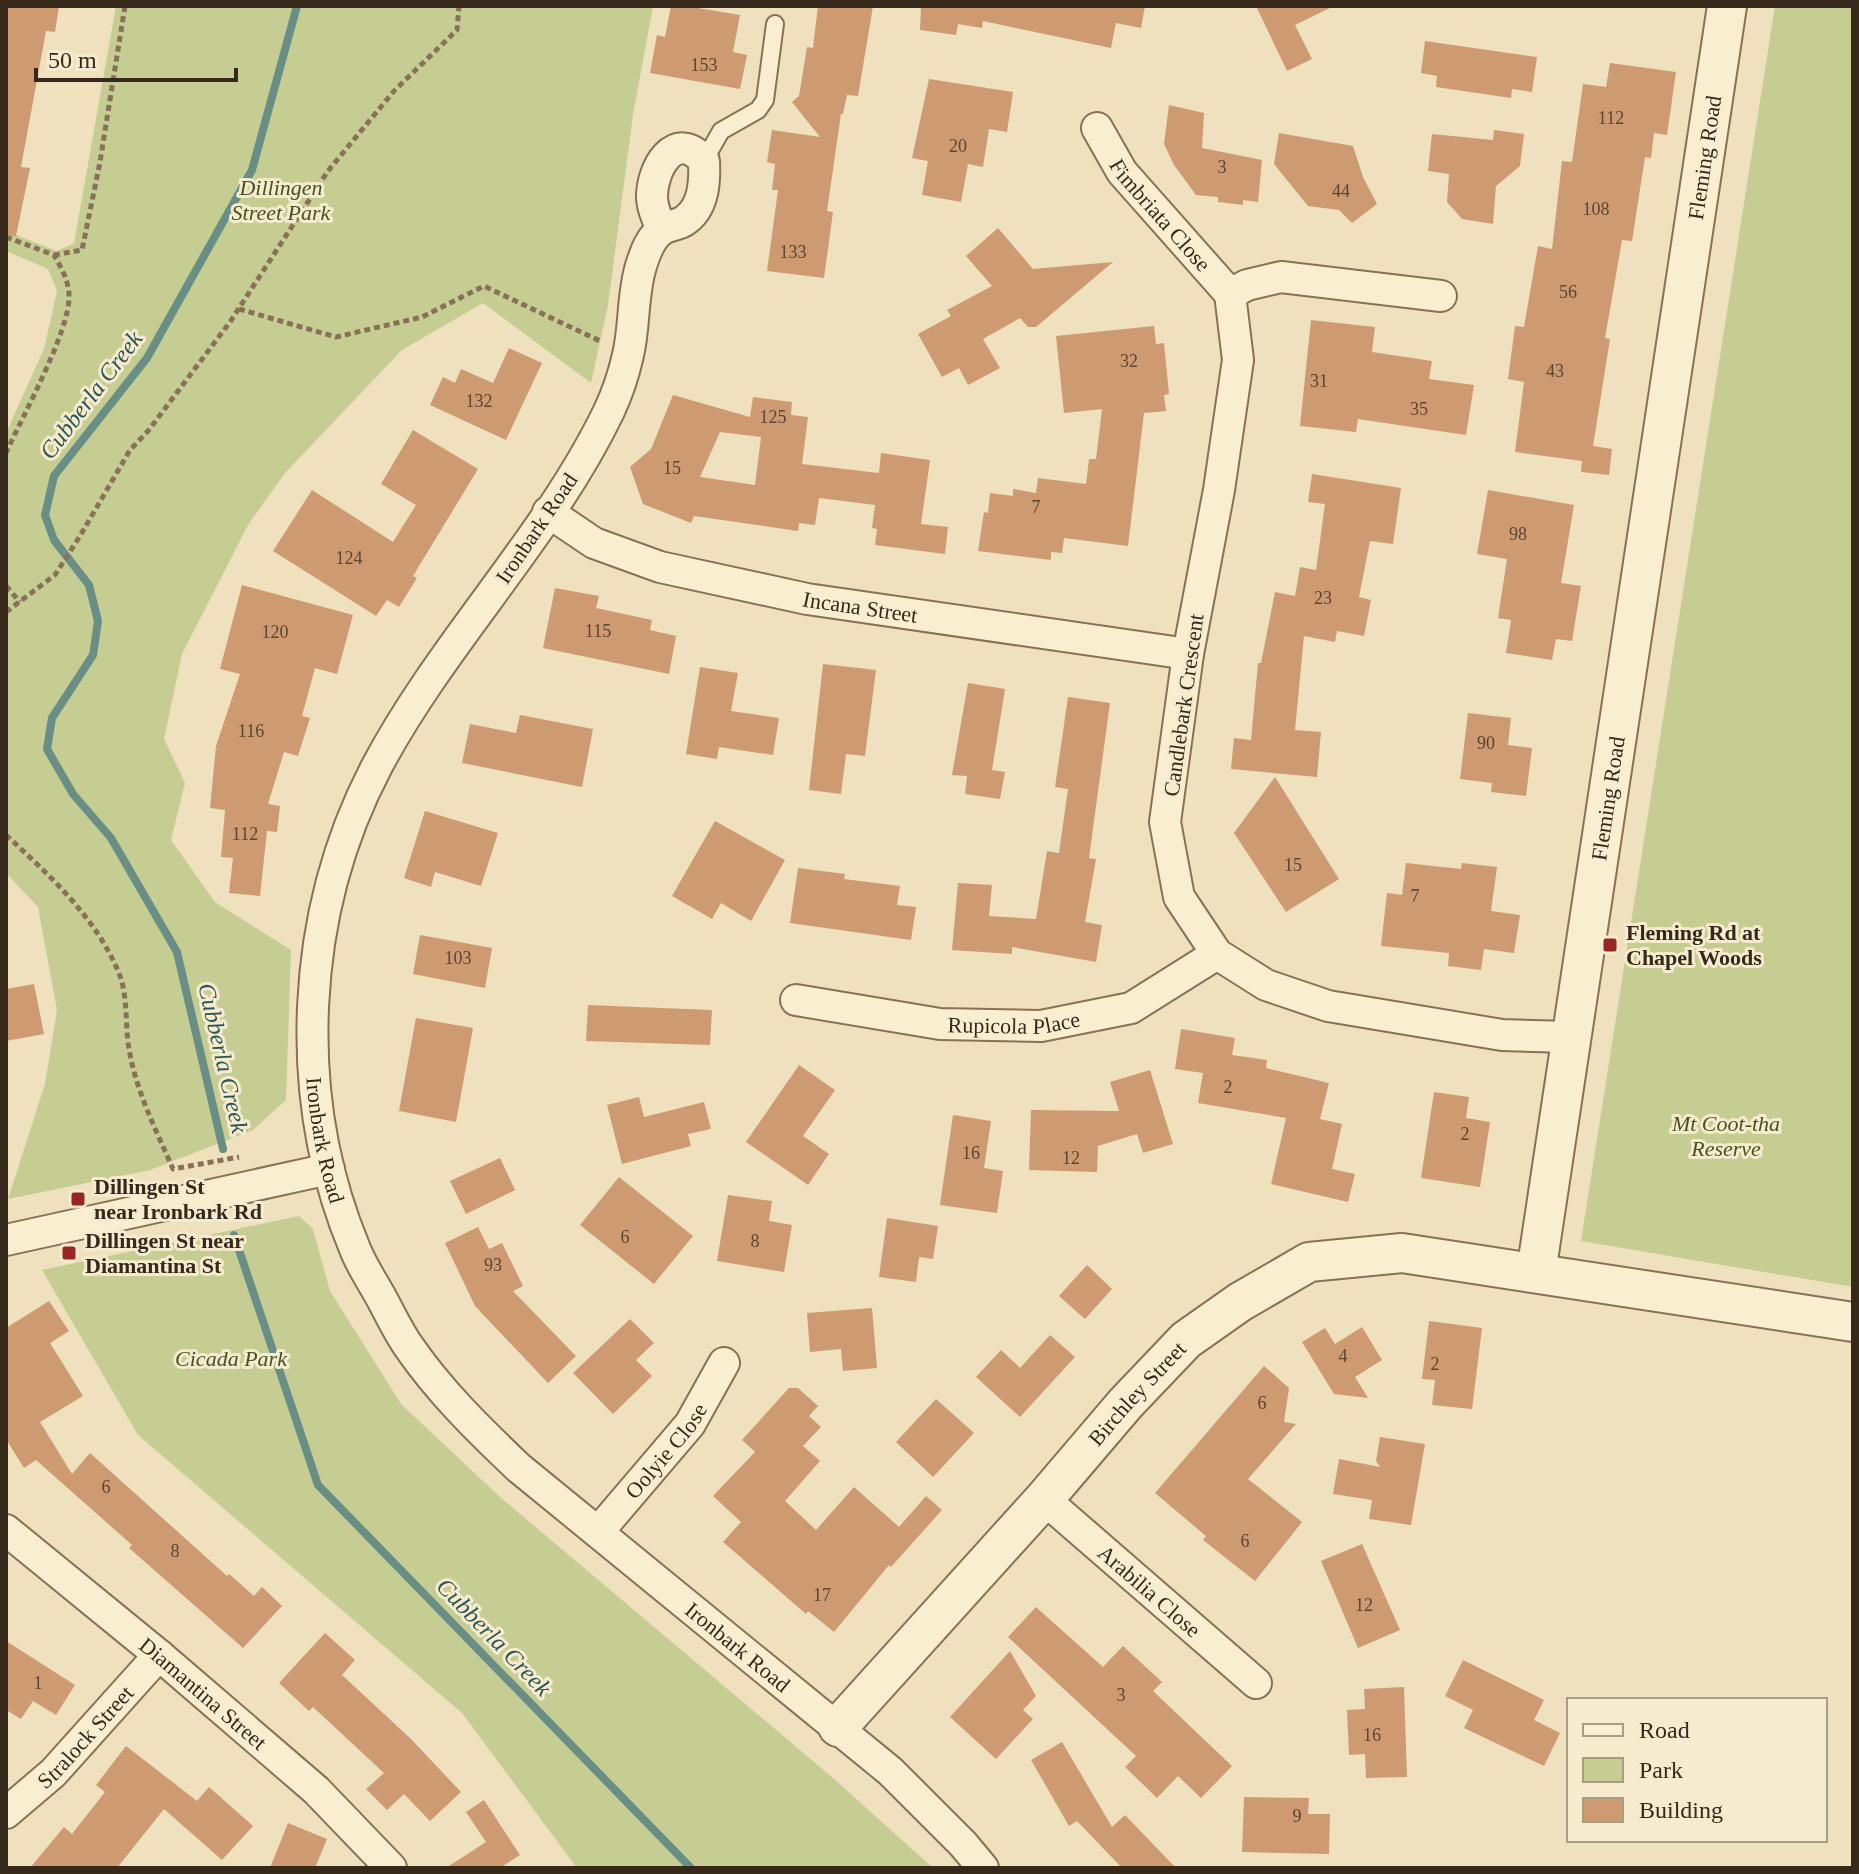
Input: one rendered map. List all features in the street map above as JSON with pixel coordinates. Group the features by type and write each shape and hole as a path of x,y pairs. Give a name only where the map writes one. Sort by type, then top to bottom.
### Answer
{"street":[{"name":"Fleming Road","path":"1536,1273 1727,6"},
{"name":"Fimbriata Close","path":"1097,128 1122,172 1230,294"},
{"path":"662,229 652,198 654,179 662,160 671,151 684,148 696,151 704,161"},
{"name":"Ironbark Road","path":"704,161 702,195 695,211 683,222 662,229 647,248 639,270 628,355 611,407 590,448 437,671 378,764 350,824 325,917 313,1010 313,1067 319,1125 329,1169 355,1250 407,1345 461,1412 519,1468 890,1771 983,1868"},
{"path":"1230,294 1247,285 1281,277 1441,296"},
{"name":"Candlebark Crescent","path":"1230,294 1238,360 1219,490 1188,654 1165,822 1179,897 1217,954 1266,985 1328,1006 1502,1035 1570,1037"},
{"name":"Incana Street","path":"548,512 594,543 660,567 807,599 1188,654"},
{"name":"Rupicola Place","path":"796,1000 940,1024 1041,1026 1131,1008 1217,954"},
{"path":"6,1240 329,1169"},
{"name":"Birchley Street","path":"838,1727 1044,1499 1125,1404 1186,1340 1240,1302 1309,1262 1402,1253 1536,1273"},
{"path":"1536,1273 1853,1322"},
{"name":"Oolyie Close","path":"598,1532 690,1424 724,1363"},
{"name":"Arabilia Close","path":"1044,1499 1256,1683"},
{"name":"Diamantina Street","path":"6,1530 159,1655 316,1790 391,1868"},
{"name":"Stralock Street","path":"6,1813 53,1773 159,1655"}],"lane":[{"path":"704,161 721,131 758,110 765,100 775,24"}],"path":[{"path":"6,237 45,254 82,250 125,6"},
{"path":"6,612 55,575 130,450 148,431 239,309 328,171 394,91 457,30 459,6"},
{"path":"6,453 61,333 69,296 64,273 54,255"},
{"path":"239,309 336,337 422,317 484,286 628,355"},
{"path":"6,586 20,602"},
{"path":"6,835 59,884 99,937 120,978 132,1063 143,1103 173,1169 247,1156"}],"green space":[{"name":"Dillingen Street Park","path":"116,6 653,6 633,115 608,305 591,383 483,303 402,350 285,473 248,525 182,654 164,739 185,783 171,840 215,902 291,950 286,1100 253,1130 150,1170 8,1199 45,1084 57,1010 38,907 6,873 6,433 44,349 57,291 48,269 6,251 6,231 57,251 74,243"},
{"name":"Mt Coot-tha Reserve","path":"1775,6 1853,6 1853,1287 1581,1241"},
{"name":"Cicada Park","path":"299,1216 313,1229 330,1291 401,1404 500,1497 833,1778 933,1868 577,1868 462,1713 138,1435 42,1270"}],"building":[{"path":"6,6 59,6 55,32 46,31 21,167 30,168 16,236 6,235"},
{"path":"671,6 740,15 733,52 747,55 740,89 650,73 657,35 665,37"},
{"path":"818,6 873,6 858,96 847,95 841,114 827,211 833,212 824,278 767,271 778,190 772,190 775,164 767,162 772,130 820,137 792,102 799,96 807,47 813,48"},
{"path":"921,6 1145,6 1141,28 1116,23 1111,48 983,21 982,28 958,24 956,35 920,30"},
{"path":"1256,6 1334,6 1295,25 1312,59 1287,71"},
{"path":"1425,41 1537,57 1532,92 1512,89 1511,98 1436,87 1437,76 1421,73"},
{"path":"1610,63 1676,72 1667,135 1654,133 1651,158 1645,157 1632,241 1622,240 1605,338 1610,339 1593,446 1612,449 1609,475 1581,472 1582,461 1515,452 1524,382 1508,379 1515,326 1524,327 1538,246 1552,249 1562,161 1572,162 1583,84 1606,87"},
{"path":"929,79 1013,92 1007,132 989,129 983,167 968,164 961,202 922,195 928,161 912,158"},
{"path":"1169,105 1204,113 1202,148 1262,160 1258,202 1243,200 1243,205 1218,202 1218,197 1196,195 1174,165 1164,144"},
{"path":"1494,130 1524,134 1520,166 1496,186 1493,224 1462,219 1447,202 1449,174 1428,171 1432,134 1493,140"},
{"path":"1279,133 1353,146 1363,177 1377,204 1352,223 1339,210 1308,206 1274,164"},
{"path":"998,228 1033,269 1113,262 1036,327 1028,327 1020,318 983,339 1000,368 968,385 959,368 942,377 918,334 951,316 947,310 992,286 966,256"},
{"path":"1311,320 1375,327 1372,352 1432,361 1429,379 1474,385 1466,435 1358,419 1356,432 1300,426"},
{"path":"1154,326 1156,344 1164,343 1169,394 1164,395 1166,411 1144,413 1128,546 1064,538 1062,553 1051,552 1051,560 978,551 990,493 1013,496 1013,489 1036,493 1038,478 1086,484 1089,459 1096,459 1102,409 1064,413 1056,336"},
{"path":"509,348 542,363 506,440 430,405 443,377 455,383 461,369 493,383"},
{"path":"673,395 750,417 753,397 792,402 791,415 808,417 802,464 879,473 881,453 930,460 921,524 948,527 945,554 875,545 877,529 872,528 875,505 819,498 815,525 799,523 798,531 694,516 691,523 643,504 630,467 651,449","holes":["720,432 761,437 755,485 700,477"]},
{"path":"413,430 478,469 413,576 417,578 399,607 387,600 376,616 273,551 312,490 393,542 416,505 381,484"},
{"path":"1312,474 1401,488 1393,544 1370,541 1359,597 1371,600 1364,636 1337,631 1335,642 1304,636 1295,730 1321,732 1317,777 1231,769 1234,738 1251,740 1258,663 1261,663 1275,592 1295,596 1300,567 1316,570 1325,504 1308,502"},
{"path":"1488,490 1574,505 1561,583 1581,586 1572,641 1556,639 1552,660 1506,653 1511,620 1498,618 1507,559 1477,554"},
{"path":"242,585 353,615 337,674 315,668 302,716 310,718 298,756 284,752 268,804 280,806 277,832 267,831 260,896 229,893 233,858 221,857 225,810 210,808 216,746 240,674 220,669"},
{"path":"555,588 599,596 596,608 652,620 650,630 676,636 669,674 543,648"},
{"path":"823,664 876,670 865,756 846,754 841,794 809,790"},
{"path":"700,667 738,673 731,711 779,718 773,755 719,747 717,759 686,754"},
{"path":"968,683 1005,689 992,770 1005,772 1000,799 965,794 967,776 952,775"},
{"path":"1068,697 1110,703 1089,858 1096,859 1085,922 1102,925 1096,962 1012,947 1012,954 952,950 958,883 992,885 989,916 1036,919 1047,851 1059,853 1068,789 1055,787"},
{"path":"1468,713 1511,718 1508,745 1532,748 1526,796 1491,792 1492,783 1460,779"},
{"path":"520,715 593,729 582,787 462,763 470,724 516,733"},
{"path":"1275,777 1339,879 1286,912 1234,833"},
{"path":"425,811 498,833 481,886 435,872 431,887 404,878"},
{"path":"715,821 785,860 751,921 721,903 712,919 672,896"},
{"path":"1406,863 1461,869 1462,863 1497,867 1491,911 1520,915 1514,953 1484,949 1481,970 1448,966 1449,953 1381,946 1387,893 1402,895"},
{"path":"798,868 845,874 844,879 900,886 897,905 916,907 911,940 790,923"},
{"path":"420,935 492,948 485,988 413,974"},
{"path":"34,984 44,1034 6,1041 6,989"},
{"path":"588,1005 712,1010 710,1045 586,1041"},
{"path":"416,1018 473,1028 456,1122 399,1111"},
{"path":"1181,1029 1235,1038 1232,1055 1267,1060 1266,1068 1329,1083 1320,1119 1342,1124 1332,1169 1355,1174 1348,1202 1271,1184 1286,1118 1198,1103 1203,1073 1175,1069"},
{"path":"799,1065 835,1090 803,1136 829,1154 808,1185 746,1142"},
{"path":"1150,1070 1173,1144 1143,1153 1137,1134 1098,1146 1097,1172 1029,1170 1031,1110 1119,1111 1110,1082"},
{"path":"1434,1092 1469,1097 1466,1118 1490,1122 1480,1187 1421,1178"},
{"path":"639,1097 644,1117 704,1102 711,1129 688,1134 691,1146 622,1164 607,1105"},
{"path":"953,1115 991,1121 984,1168 1003,1171 997,1213 940,1205"},
{"path":"500,1158 515,1190 466,1214 450,1181"},
{"path":"619,1177 693,1236 654,1284 580,1225"},
{"path":"728,1195 772,1201 769,1221 792,1225 784,1272 717,1261"},
{"path":"887,1218 938,1226 933,1259 919,1257 916,1282 879,1277"},
{"path":"478,1227 489,1249 502,1243 523,1286 513,1291 576,1356 548,1383 475,1306 445,1243"},
{"path":"1087,1265 1112,1289 1085,1319 1059,1296"},
{"path":"49,1301 69,1331 50,1343 83,1396 40,1422 72,1474 90,1453 227,1576 229,1574 254,1596 262,1587 282,1606 243,1648 129,1548 132,1545 36,1460 24,1468 6,1439 6,1328"},
{"path":"872,1308 877,1368 843,1371 841,1349 810,1352 807,1313"},
{"path":"630,1319 654,1343 636,1360 652,1376 613,1414 573,1373"},
{"path":"1429,1321 1482,1328 1472,1409 1432,1405 1435,1380 1422,1379"},
{"path":"1362,1327 1382,1360 1355,1377 1368,1398 1334,1394 1302,1342 1325,1328 1335,1344"},
{"path":"1050,1335 1075,1357 1020,1417 976,1377 1001,1350 1020,1368"},
{"path":"1264,1366 1289,1388 1284,1422 1296,1424 1248,1479 1302,1522 1255,1581 1203,1540 1206,1536 1155,1493"},
{"path":"789,1388 798,1388 818,1406 809,1416 821,1427 803,1446 820,1461 785,1501 816,1530 854,1487 899,1527 926,1496 942,1510 891,1567 889,1565 834,1632 808,1611 806,1614 723,1542 741,1522 713,1496 755,1452 742,1440"},
{"path":"936,1399 974,1433 933,1477 896,1442"},
{"path":"1380,1437 1425,1444 1411,1525 1369,1519 1372,1500 1333,1494 1339,1459 1380,1467 1376,1461"},
{"path":"1362,1544 1400,1630 1358,1648 1321,1561"},
{"path":"1036,1607 1103,1667 1123,1646 1162,1682 1153,1691 1232,1766 1201,1798 1178,1776 1157,1798 1125,1767 1136,1756 1008,1637"},
{"path":"325,1633 355,1660 342,1675 411,1739 461,1792 430,1821 404,1794 387,1810 366,1789 384,1773 313,1707 309,1711 279,1683"},
{"path":"6,1641 75,1685 56,1715 33,1701 21,1719 6,1710"},
{"path":"1010,1651 1036,1696 1023,1710 1033,1719 996,1759 950,1717"},
{"path":"1463,1660 1544,1700 1534,1720 1560,1733 1544,1766 1464,1728 1473,1710 1445,1696"},
{"path":"1404,1687 1407,1777 1366,1778 1365,1754 1349,1755 1347,1710 1365,1709 1364,1689"},
{"path":"1062,1742 1112,1827 1125,1815 1176,1868 1122,1868 1077,1821 1069,1826 1031,1760"},
{"path":"126,1746 197,1801 209,1787 253,1826 222,1860 164,1809 117,1868 30,1868 64,1827 72,1834 105,1792 96,1785"},
{"path":"1244,1797 1309,1798 1308,1814 1330,1814 1329,1854 1242,1852"},
{"path":"484,1800 520,1855 500,1868 446,1868 486,1842 466,1812"},
{"path":"288,1823 327,1839 315,1868 270,1868"}],"waterway":[{"name":"Cubberla Creek","path":"223,1149 177,952 111,838 73,794 47,749 52,718 93,655 98,621 89,585 54,540 45,515 54,476 147,358 252,170 297,6"},
{"name":"Cubberla Creek","path":"234,1235 318,1485 691,1868"}],"place":[{"name":"Fleming Rd at Chapel Woods","path":"1610,945"},
{"name":"Dillingen St near Ironbark Rd","path":"78,1199"},
{"name":"Dillingen St near Diamantina St","path":"69,1253"}]}
